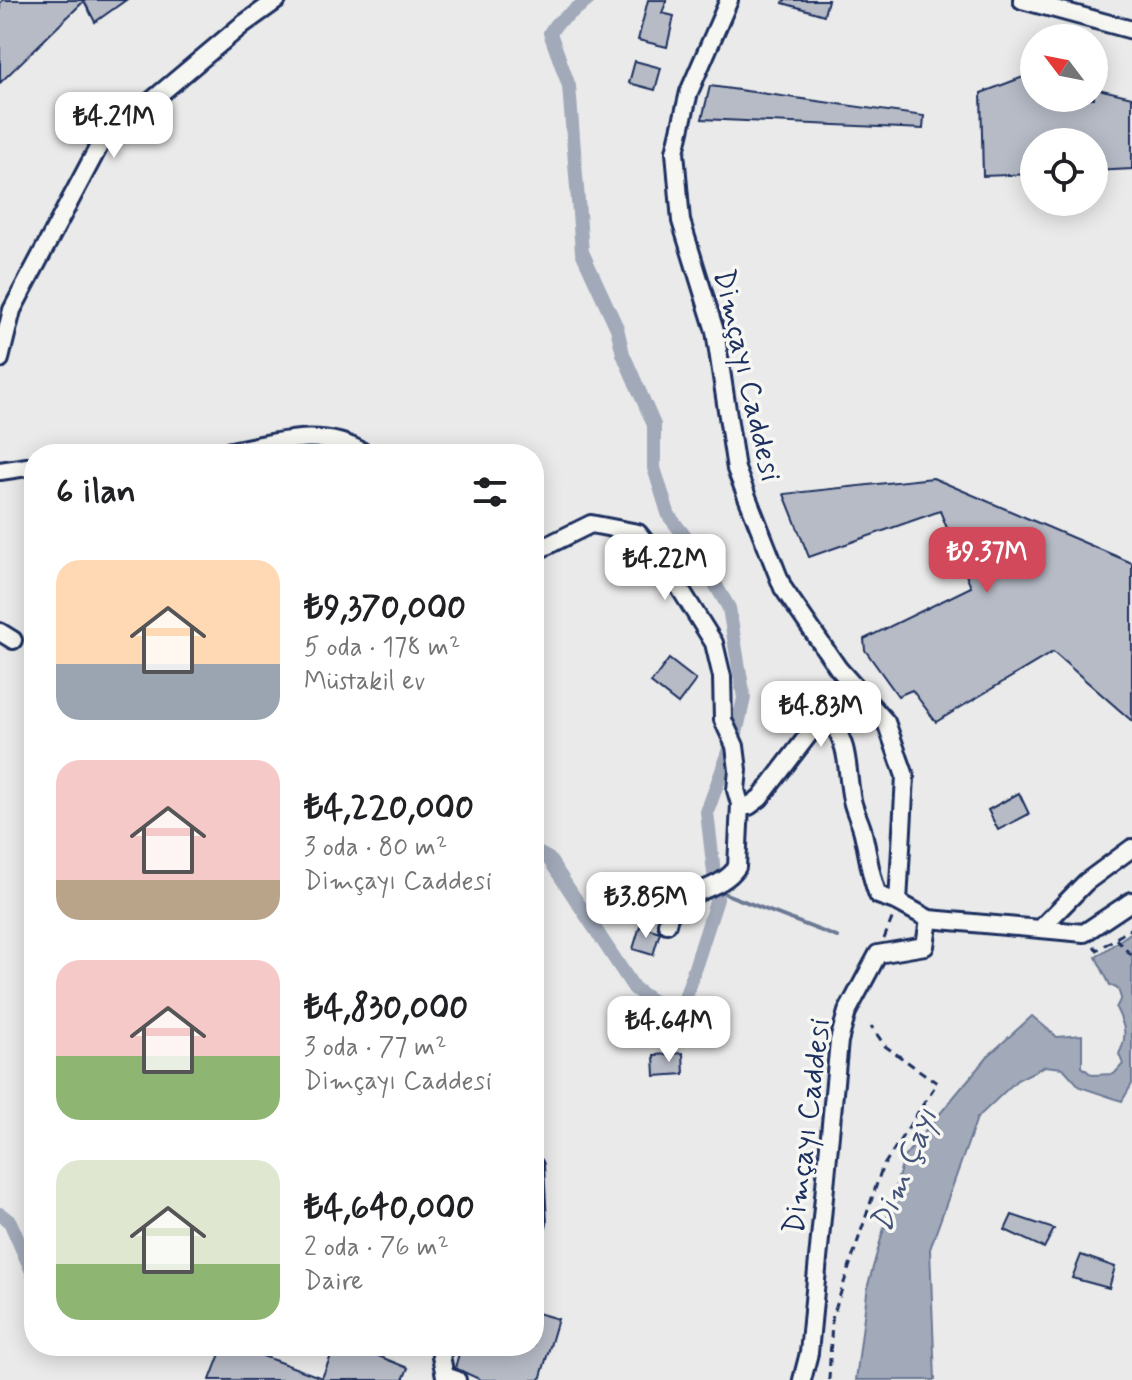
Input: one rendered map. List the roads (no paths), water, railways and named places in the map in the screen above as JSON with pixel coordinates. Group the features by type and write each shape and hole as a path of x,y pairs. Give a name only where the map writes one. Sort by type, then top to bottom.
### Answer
{"street":[{"path":"0,359 12,310 100,144 242,25 277,0"},
{"name":"Dimçayı Caddesi","path":"729,0 689,92 675,152 681,221 715,331 736,469 783,588 838,668 886,722 905,776 898,902"},
{"path":"1022,0 1132,30"},
{"path":"262,444 291,438 326,439 339,444"},
{"path":"0,471 24,467"},
{"path":"544,547 591,524 638,533 671,574 714,643 722,677 723,720 733,742 738,770 737,867 715,885 677,902 669,911 667,924"},
{"path":"740,804 749,806 760,798 819,721 832,723 842,737 848,757 852,801 878,895 929,919 1084,933 1132,901"},
{"path":"1040,929 1086,882 1132,848"},
{"name":"Dimçayı Caddesi","path":"802,1380 809,1353 839,1041 847,1012 878,954 925,946 929,919"},
{"path":"441,1356 445,1376 457,1380"}],"water":[{"name":"Dim Çayı","path":"1132,932 1132,1084 1122,1101 1080,1087 1063,1068 1045,1066 1017,1080 977,1118 930,1249 935,1380 856,1380 868,1285 904,1157 987,1057 1032,1016 1057,1037 1082,1035 1082,1067 1092,1075 1114,1074 1123,1064 1119,1054 1124,1031 1116,1008 1121,998 1118,989 1110,985 1096,957"}],"waterway":[{"path":"588,0 556,24 550,33 569,86 582,252 617,328 623,354 654,425 654,468 669,516 694,548 729,608 744,698 735,738"},
{"path":"544,856 549,859 634,988 656,1003 682,1008 717,899 707,812 731,746"},
{"path":"718,891 837,937"},
{"path":"0,1214 10,1222 24,1254"}]}
